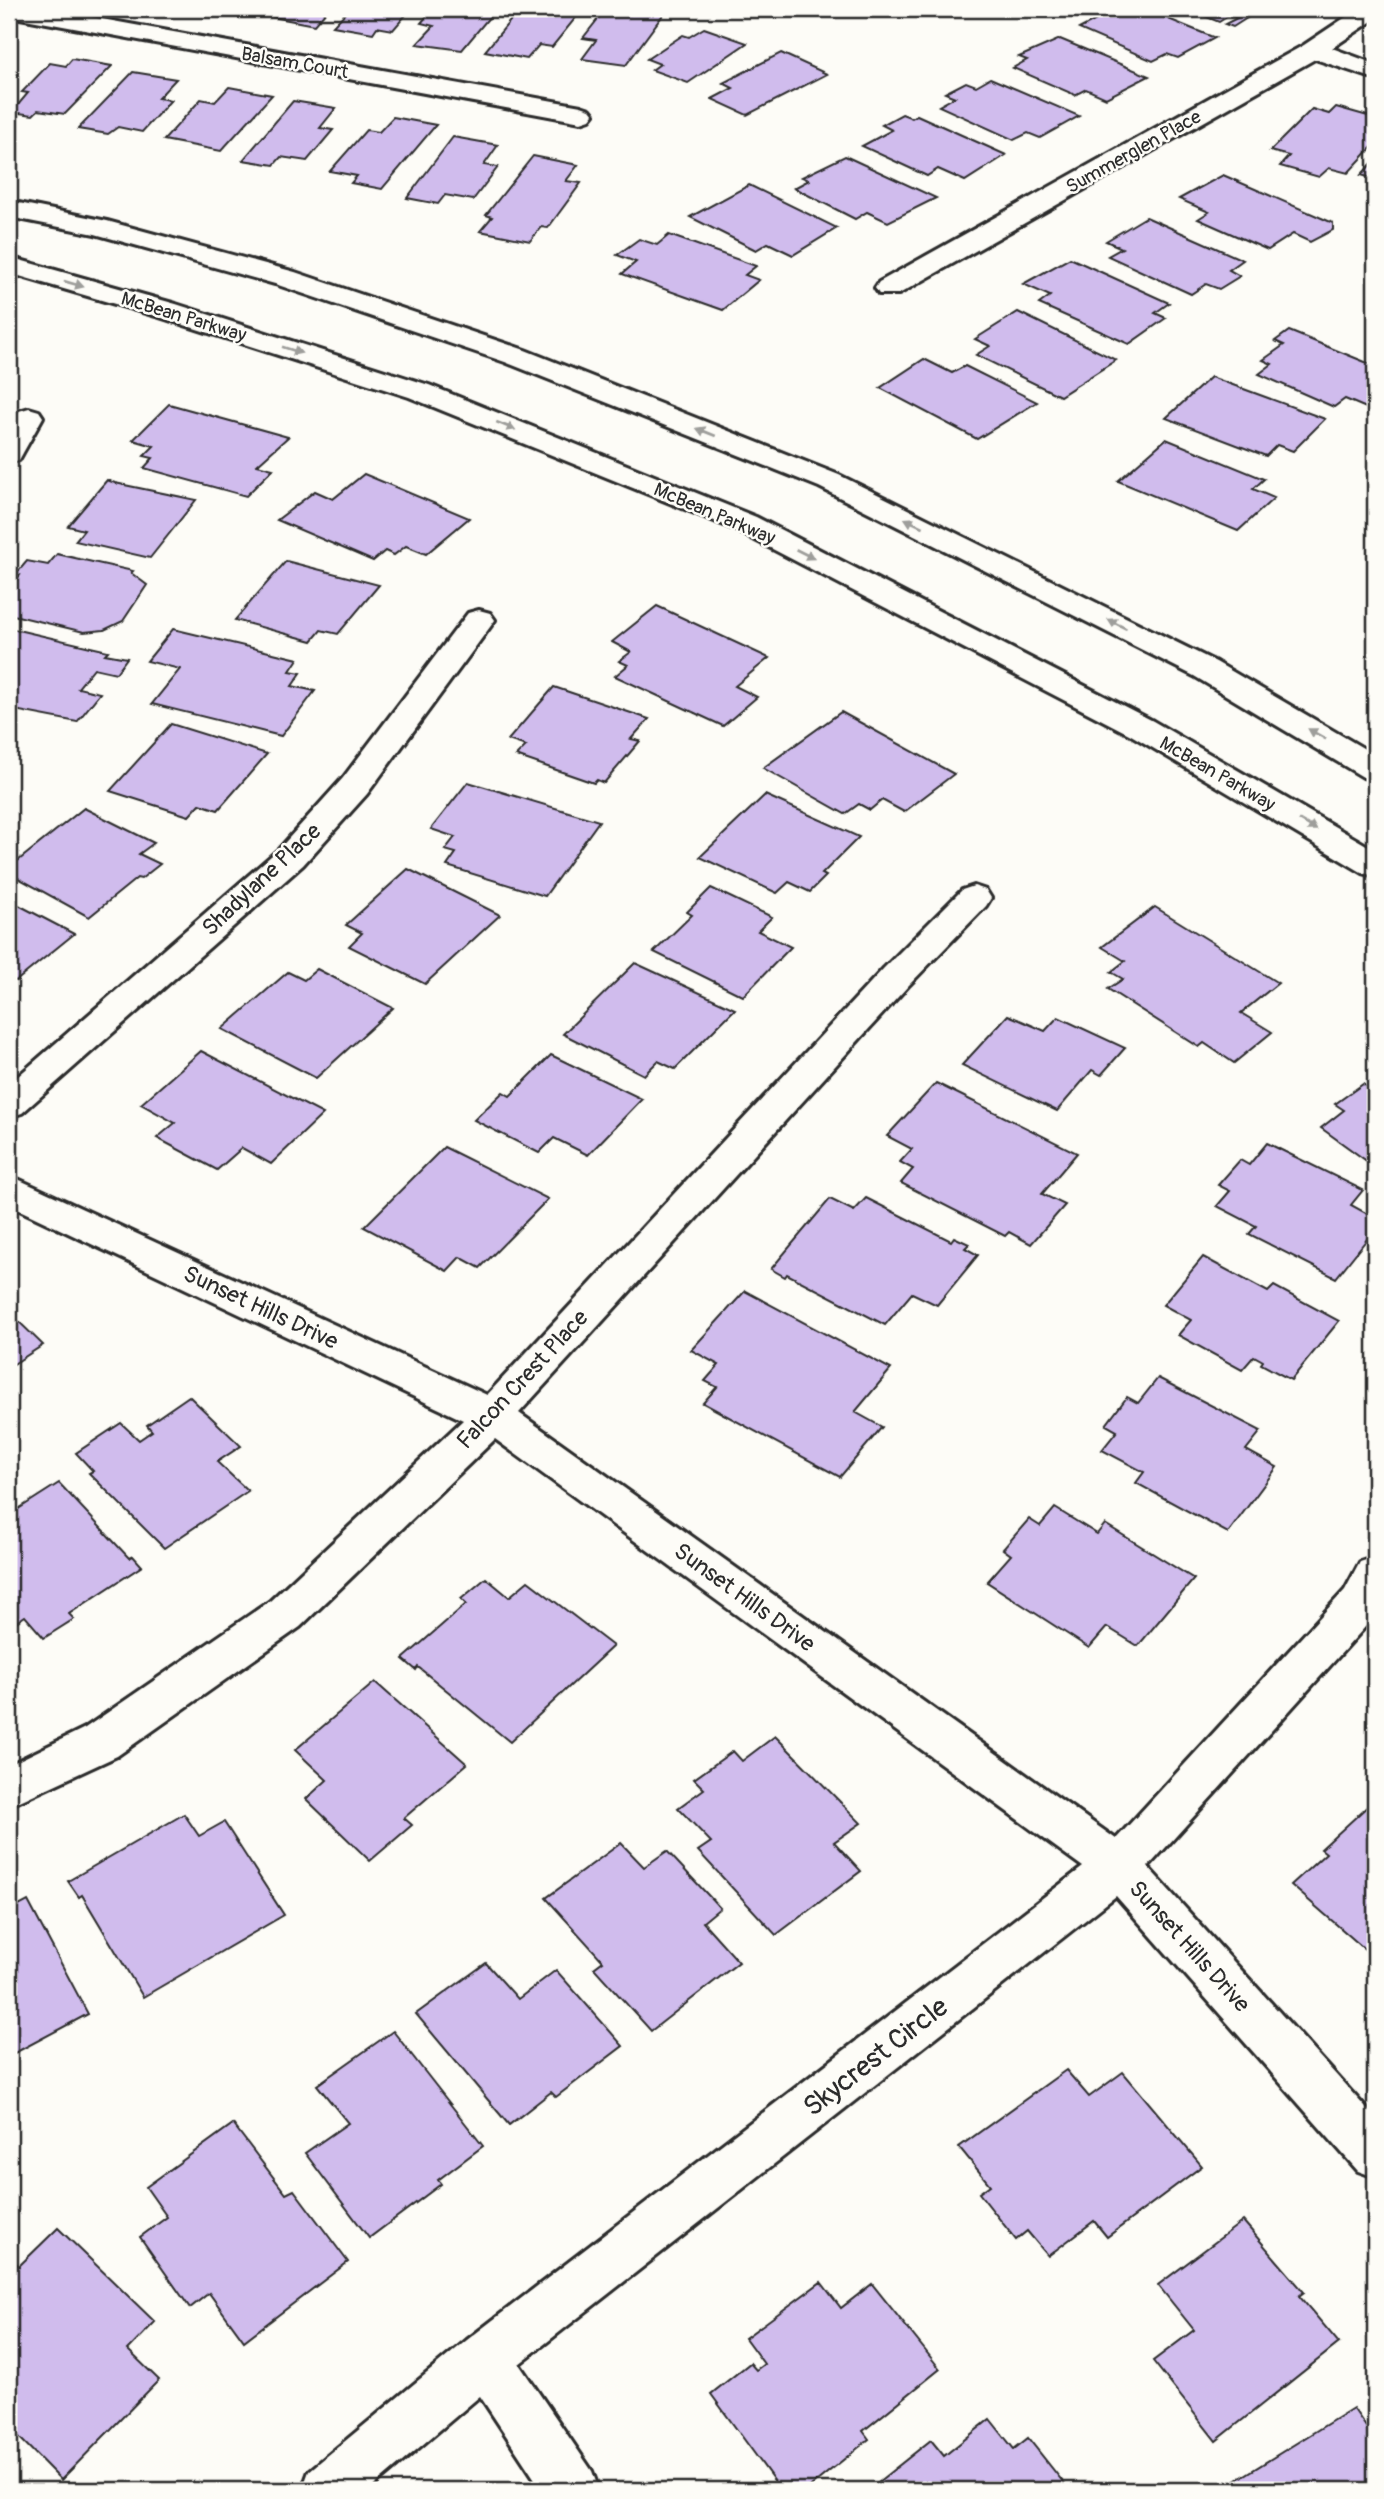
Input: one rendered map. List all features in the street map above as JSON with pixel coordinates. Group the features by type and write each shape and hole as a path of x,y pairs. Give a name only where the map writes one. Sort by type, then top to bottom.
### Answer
{"street":[{"name":"Balsam Court","path":"9,9 581,114"},
{"name":"Summerglen Place","path":"889,288 1313,50 1374,9"},
{"path":"1313,50 1375,72"},
{"path":"9,209 98,227 285,278 515,356 829,481 1205,670 1375,769"},
{"name":"McBean Parkway","path":"9,265 166,310 419,391 745,523 1142,728 1375,865"},
{"path":"9,454 29,416"},
{"name":"Shadylane Place","path":"9,1104 291,856 355,786 479,621"},
{"name":"Falcon Crest Place","path":"9,1786 101,1742 285,1614 493,1416 550,1350 887,987 974,898"},
{"name":"Sunset Hills Drive","path":"9,1189 493,1416 1119,1867 1375,2154"},
{"name":"Skycrest Circle","path":"328,2490 485,2358 1119,1867 1360,1603 1375,1574"},
{"path":"485,2358 573,2490"}],"building":[{"path":"280,9 328,9 314,25 273,17"},
{"path":"349,9 411,9 393,30 377,27 373,33 333,26"},
{"path":"433,9 496,9 462,50 417,44 434,26 421,23"},
{"path":"520,9 582,10 552,47 539,45 527,59 485,51"},
{"path":"635,9 665,12 626,65 582,59 596,40 583,38 605,10 630,15"},
{"path":"1117,9 1144,9 1215,38 1178,58 1167,54 1153,61 1079,29"},
{"path":"1187,9 1261,9 1233,27 1225,24 1237,18 1230,15 1219,22"},
{"path":"704,28 747,43 688,83 652,70 660,64 647,59 683,35 689,37"},
{"path":"1060,39 1149,76 1106,98 1086,89 1075,95 1013,68 1027,60 1019,57"},
{"path":"781,53 827,74 747,115 712,99 733,88 723,83"},
{"path":"72,59 112,66 65,114 38,110 33,115 12,112 28,93 22,92 50,63 66,66"},
{"path":"133,72 176,79 158,98 171,100 142,132 118,127 108,134 78,129"},
{"path":"990,78 1079,116 1040,138 1028,133 1014,140 939,106 955,97 945,93 966,82 976,86"},
{"path":"229,87 272,95 221,151 164,140 201,99 215,102"},
{"path":"293,101 336,108 320,128 333,130 307,161 281,157 274,165 243,160"},
{"path":"1336,107 1375,118 1375,144 1348,173 1329,168 1319,177 1280,166 1289,156 1270,151 1312,109 1329,114"},
{"path":"902,114 912,118 917,115 1006,155 965,181 938,169 927,176 862,146 892,130 882,125"},
{"path":"393,117 436,125 382,189 351,183 357,176 330,171 366,130 379,132"},
{"path":"453,137 498,145 484,165 498,167 473,200 445,195 438,204 407,198"},
{"path":"533,156 578,165 566,181 581,183 548,228 541,227 530,241 480,231 492,217 486,215"},
{"path":"845,156 936,198 888,222 867,212 855,219 794,188 809,180 802,177"},
{"path":"1375,160 1375,179 1361,175"},
{"path":"1223,175 1333,223 1333,230 1310,242 1293,234 1268,250 1198,219 1209,212 1179,199"},
{"path":"749,185 837,228 793,255 768,243 756,250 690,217"},
{"path":"1146,217 1243,260 1229,270 1240,276 1219,289 1206,284 1191,294 1108,256 1122,248 1106,241"},
{"path":"669,235 756,266 745,275 759,280 723,310 622,274 636,262 617,255 639,239 657,245"},
{"path":"1070,258 1169,303 1155,313 1166,318 1129,344 1039,304 1050,296 1023,284"},
{"path":"1018,312 1116,360 1060,396 976,355 990,346 975,339"},
{"path":"1289,331 1375,366 1375,406 1371,410 1345,399 1334,407 1259,374 1272,364 1263,360 1284,345 1275,341"},
{"path":"924,359 952,373 965,366 1037,402 977,439 880,388"},
{"path":"1211,377 1325,419 1293,451 1277,445 1266,456 1166,418"},
{"path":"169,404 288,437 257,465 273,469 246,496 144,468 153,458 144,456 154,446 133,440"},
{"path":"1166,439 1264,479 1253,489 1274,498 1238,531 1118,481"},
{"path":"364,474 469,518 426,554 406,546 394,555 385,551 373,561 277,520 315,491 333,499"},
{"path":"107,480 196,500 150,558 75,541 84,530 68,526"},
{"path":"57,554 133,571 131,573 147,585 123,621 104,630 84,632 9,614 9,589 20,575 16,574 27,561 48,565"},
{"path":"286,561 379,585 338,634 321,630 312,641 235,620"},
{"path":"657,606 769,658 735,686 757,697 723,726 615,676 628,665 619,661 631,652 612,642"},
{"path":"9,628 108,651 105,654 127,658 116,673 94,668 78,688 100,693 77,722 9,709"},
{"path":"173,629 298,659 290,671 301,673 292,686 315,691 281,736 152,704 180,669 147,661"},
{"path":"554,687 649,719 631,739 640,741 604,783 597,780 594,783 516,756 526,746 508,740"},
{"path":"841,712 954,774 904,812 882,800 870,810 859,804 845,814 763,768"},
{"path":"171,724 267,754 218,810 200,804 189,816 110,791"},
{"path":"468,782 599,821 545,896 447,866 456,853 445,850 455,837 431,829"},
{"path":"765,795 859,837 822,874 826,876 810,892 789,882 777,893 700,857"},
{"path":"84,808 154,843 139,854 160,864 141,879 137,878 89,917 9,873 9,868"},
{"path":"408,869 500,915 425,984 349,946 362,933 346,925"},
{"path":"711,888 772,917 758,931 791,947 743,996 654,952 692,915 687,912"},
{"path":"9,900 74,934 16,981 9,977"},
{"path":"1155,907 1278,983 1241,1013 1272,1032 1234,1063 1204,1043 1199,1047 1108,989 1123,979 1111,972 1125,961 1102,947"},
{"path":"635,963 735,1009 675,1069 658,1061 644,1075 563,1034"},
{"path":"317,969 393,1008 316,1078 222,1029 288,972 304,980"},
{"path":"1008,1015 1045,1031 1058,1017 1125,1048 1101,1075 1092,1070 1057,1111 962,1065"},
{"path":"201,1051 323,1114 271,1164 242,1148 217,1170 157,1138 175,1123 141,1104"},
{"path":"551,1055 642,1099 588,1155 554,1138 539,1153 474,1120 503,1092 510,1096"},
{"path":"936,1083 1077,1153 1042,1194 1065,1205 1031,1244 1009,1232 1005,1236 901,1183 913,1169 900,1162 912,1149 887,1136"},
{"path":"1363,1084 1372,1090 1375,1088 1375,1167 1321,1128 1344,1110 1335,1104"},
{"path":"1267,1143 1363,1190 1351,1205 1375,1218 1375,1229 1336,1278 1249,1234 1256,1226 1217,1206 1230,1191 1218,1185 1240,1160 1249,1165"},
{"path":"444,1147 548,1199 480,1268 460,1257 447,1271 364,1227"},
{"path":"866,1198 951,1241 954,1237 969,1244 965,1248 978,1255 937,1305 912,1293 885,1325 787,1274 785,1277 771,1269 830,1199 854,1211"},
{"path":"1203,1257 1268,1292 1274,1286 1339,1321 1291,1380 1261,1364 1263,1361 1254,1356 1242,1370 1178,1335 1191,1320 1163,1305"},
{"path":"745,1291 891,1369 855,1412 882,1427 840,1477 703,1403 717,1387 705,1381 719,1365 691,1350"},
{"path":"9,1312 43,1345 9,1367"},
{"path":"1158,1378 1261,1431 1246,1450 1277,1467 1228,1533 1136,1483 1144,1472 1102,1450 1117,1431 1106,1425 1127,1397 1138,1403"},
{"path":"189,1396 241,1446 217,1462 248,1491 164,1548 89,1473 93,1471 76,1453 121,1423 139,1440 152,1431 147,1425"},
{"path":"59,1483 129,1558 133,1556 142,1566 69,1614 74,1619 44,1638 25,1616 9,1627 9,1515"},
{"path":"1055,1508 1097,1534 1105,1524 1194,1579 1138,1646 1107,1627 1089,1648 987,1582 1011,1555 1003,1549 1029,1519 1040,1526"},
{"path":"486,1578 509,1597 528,1581 613,1646 510,1742 418,1667 416,1670 403,1659 466,1604 461,1599"},
{"path":"375,1682 467,1764 404,1818 412,1825 370,1861 306,1799 327,1780 295,1750"},
{"path":"775,1736 861,1823 834,1842 861,1871 776,1935 698,1851 711,1842 678,1808 704,1789 694,1779 733,1751 742,1761"},
{"path":"1371,1803 1375,1806 1375,1958 1291,1885 1326,1853 1321,1849"},
{"path":"184,1814 199,1836 224,1822 284,1915 143,1997 82,1895 79,1897 68,1881"},
{"path":"621,1843 644,1867 667,1851 720,1908 703,1922 739,1962 651,2031 594,1968 603,1961 546,1898"},
{"path":"28,1901 88,2014 9,2056 9,1911"},
{"path":"486,1963 518,1999 556,1970 623,2046 556,2097 551,2092 509,2125 416,2014"},
{"path":"393,2031 483,2146 438,2180 441,2184 369,2238 305,2153 348,2123 317,2085"},
{"path":"1066,2070 1089,2097 1123,2072 1202,2166 1107,2237 1094,2221 1048,2256 1027,2231 1016,2240 979,2193 990,2185 959,2147"},
{"path":"233,2124 286,2194 294,2190 348,2262 244,2341 209,2293 190,2308 140,2237 167,2217 146,2187"},
{"path":"1243,2221 1304,2292 1299,2296 1339,2343 1216,2441 1153,2361 1194,2330 1158,2285"},
{"path":"58,2228 155,2322 128,2350 159,2380 61,2480 9,2427 9,2256 19,2266"},
{"path":"821,2282 841,2308 872,2284 940,2369 863,2431 869,2439 806,2490 781,2490 711,2394 750,2363 756,2370 764,2364 745,2338"},
{"path":"1353,2408 1375,2440 1375,2490 1236,2490 1232,2483"},
{"path":"990,2419 1014,2449 1028,2438 1067,2487 1063,2490 868,2490 931,2440 944,2456"}]}
